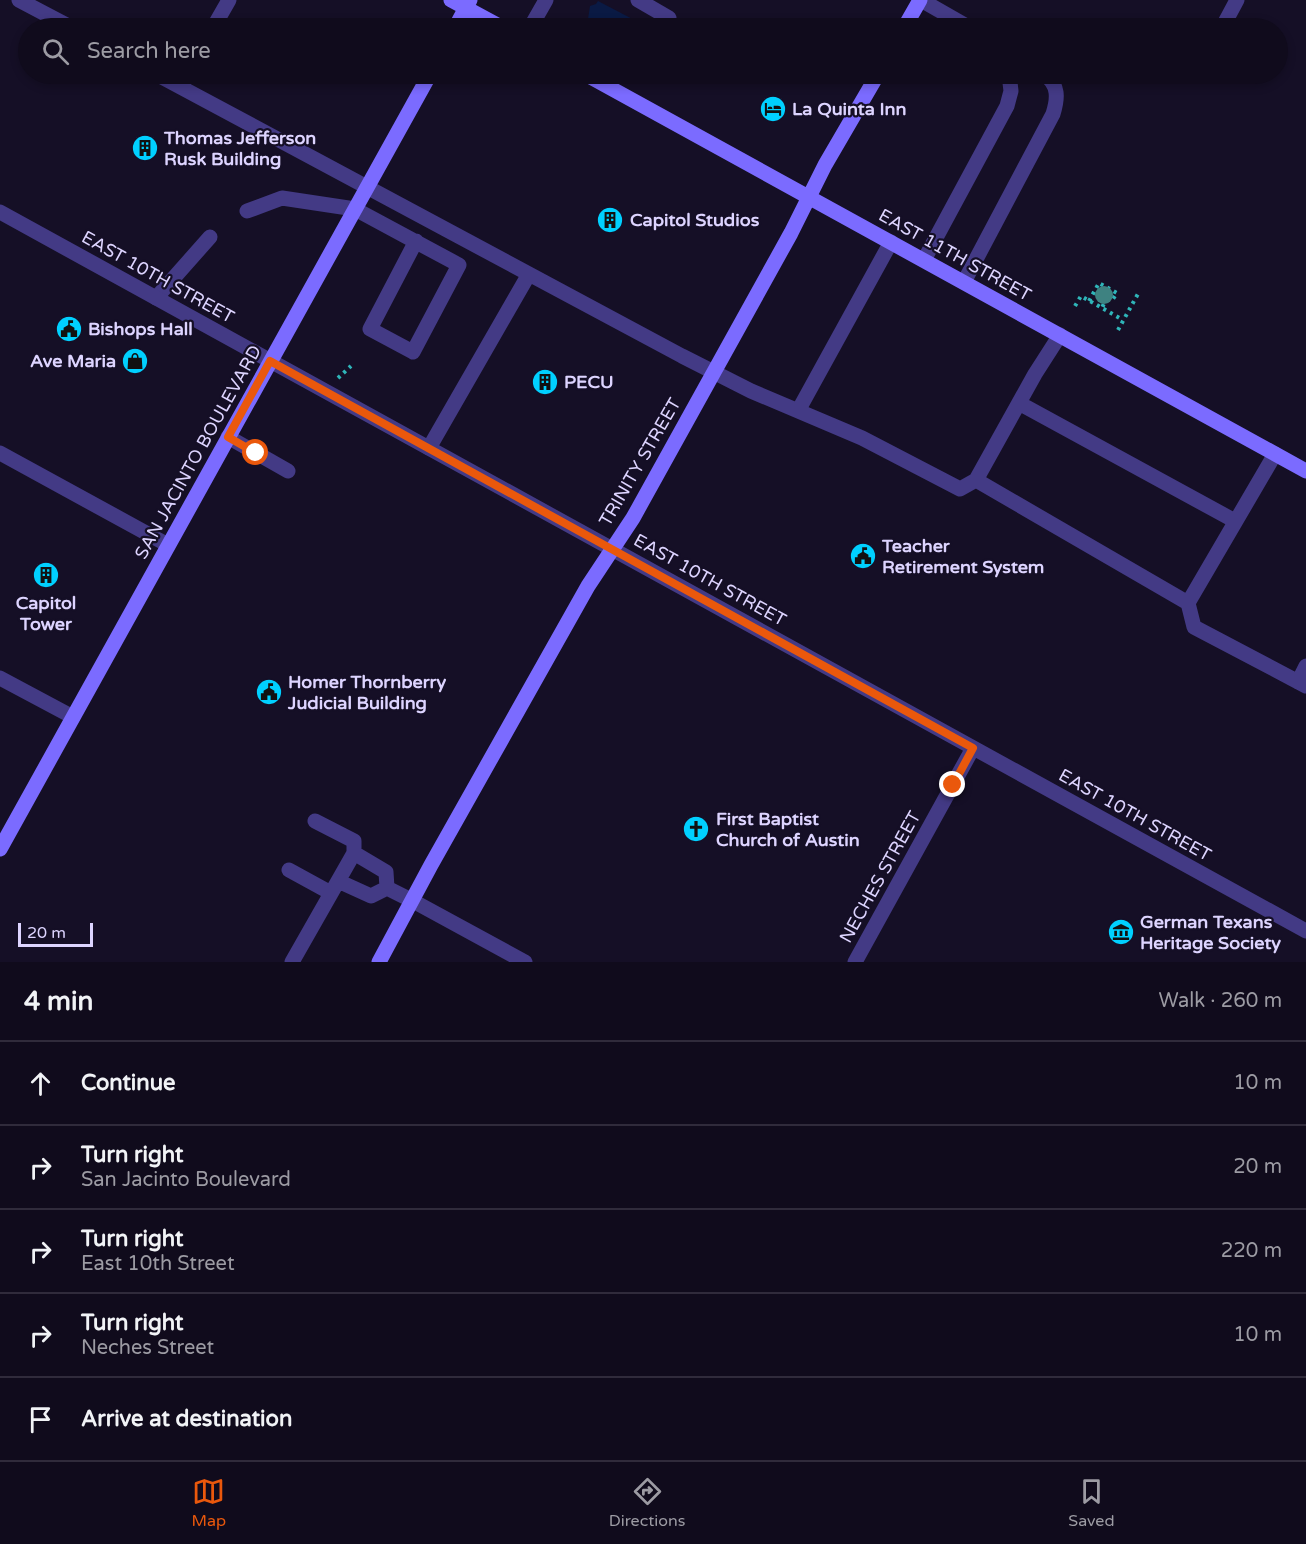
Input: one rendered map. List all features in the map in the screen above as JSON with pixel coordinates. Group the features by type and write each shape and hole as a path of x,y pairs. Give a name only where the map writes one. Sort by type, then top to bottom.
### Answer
{"main road":[{"path":"452,0 468,4 488,18"},
{"path":"910,18 921,0"},
{"path":"460,18 468,4"},
{"name":"SAN JACINTO BOULEVARD","path":"0,849 424,84"},
{"name":"EAST 11TH STREET","path":"603,84 1306,471"},
{"name":"TRINITY STREET","path":"379,962 588,586 633,518 791,233 825,165 872,84"}],"street":[{"path":"19,0 53,18"},
{"path":"219,18 229,0"},
{"path":"536,18 546,0"},
{"path":"638,0 669,18"},
{"path":"921,0 952,18"},
{"path":"1227,18 1237,0"},
{"path":"192,84 367,187 750,391 862,438 960,489 976,480 1060,335"},
{"path":"924,260 1007,106 1011,84"},
{"path":"964,282 1053,114 1058,98 1053,84"},
{"path":"247,212 282,198 355,209 459,265"},
{"name":"EAST 10TH STREET","path":"0,212 1306,931"},
{"path":"156,298 210,237"},
{"path":"416,241 370,329 412,352 471,243"},
{"path":"798,411 891,242"},
{"path":"429,448 529,274"},
{"path":"1019,403 1235,521"},
{"path":"228,437 288,471"},
{"path":"0,453 168,545"},
{"path":"1275,454 1188,603 1194,627 1302,684 1306,666"},
{"path":"976,480 1188,603"},
{"path":"0,678 73,717"},
{"name":"NECHES STREET","path":"855,962 973,748"},
{"path":"292,962 354,853 354,842 315,821"},
{"path":"354,853 386,872 387,888"},
{"path":"289,870 334,887 371,896 387,888"},
{"path":"387,888 525,962"}],"path":[{"path":"1089,301 1099,283 1116,293 1113,299 1105,301 1102,308"},
{"path":"1118,330 1139,292"},
{"path":"1075,306 1081,296 1123,320"}],"water":[{"path":"598,1 631,18 588,18 590,6"}],"place":[{"name":"La Quinta Inn","path":"773,109"},
{"name":"Thomas Jefferson Rusk Building","path":"145,148"},
{"name":"Capitol Studios","path":"610,220"},
{"name":"Bishops Hall","path":"69,329"},
{"name":"Ave Maria","path":"135,361"},
{"name":"PECU","path":"545,382"},
{"name":"Teacher Retirement System","path":"863,556"},
{"name":"Capitol Tower","path":"46,575"},
{"name":"Homer Thornberry Judicial Building","path":"269,692"},
{"name":"First Baptist Church of Austin","path":"696,829"},
{"name":"German Texans Heritage Society","path":"1121,932"}],"route":[{"path":"256,453 228,437 270,361 973,748 953,785"}]}
